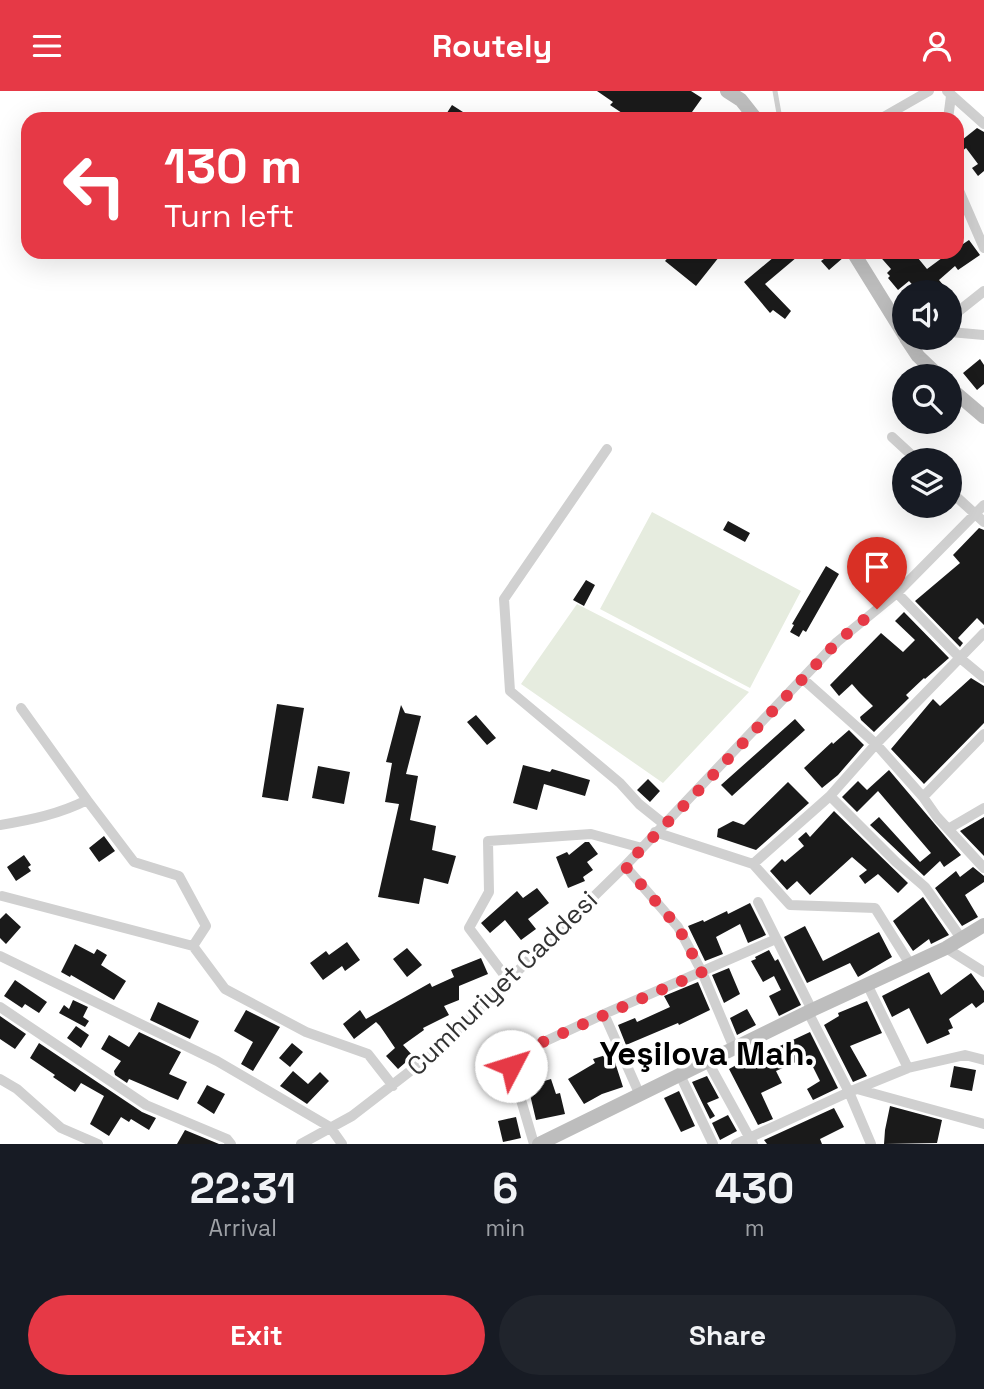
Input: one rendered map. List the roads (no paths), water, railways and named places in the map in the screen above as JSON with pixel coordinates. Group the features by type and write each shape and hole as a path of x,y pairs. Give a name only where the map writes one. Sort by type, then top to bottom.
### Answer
{"street":[{"path":"727,91 741,100 750,112"},
{"path":"892,112 929,91"},
{"path":"948,112 949,93"},
{"path":"949,93 984,124"},
{"path":"964,202 984,248"},
{"path":"857,259 892,314"},
{"path":"962,308 984,291"},
{"path":"962,333 984,335"},
{"path":"914,350 926,364"},
{"path":"962,398 984,417"},
{"path":"892,437 904,448"},
{"path":"607,449 504,599 510,691 620,783 639,804 664,824"},
{"path":"962,502 980,518"},
{"name":"Cumhuriyet Caddesi","path":"301,1144 352,1116 435,1052 625,866 837,642 897,593 980,518 984,505"},
{"path":"897,593 984,678"},
{"path":"753,864 830,796 876,744 984,633"},
{"path":"803,678 876,744 984,868"},
{"path":"21,708 134,862 178,876 206,926 193,946"},
{"path":"923,797 984,734"},
{"path":"830,796 925,887 961,938"},
{"path":"0,825 71,809 87,800"},
{"path":"948,829 984,808"},
{"path":"656,832 753,864 790,905 875,908 910,964"},
{"path":"508,980 469,928 489,892 488,841 591,834 642,848"},
{"path":"625,866 678,927 702,972 734,1048"},
{"path":"2,896 193,946 225,989 306,1032 368,1054 393,1086"},
{"path":"758,902 810,1011 853,1091 871,1144"},
{"path":"776,939 520,1052 512,1059 511,1066 536,1144 946,948 984,925"},
{"path":"946,948 984,972"},
{"path":"0,956 218,1061 330,1127 342,1144"},
{"path":"867,984 908,1068"},
{"path":"0,1007 146,1105 227,1139 230,1144"},
{"path":"604,1014 639,1093"},
{"path":"736,1144 751,1141 853,1091 908,1068 965,1055 984,1060"},
{"path":"708,1062 751,1141"},
{"path":"680,1075 713,1144"},
{"path":"0,1079 17,1089 61,1128 98,1144"},
{"path":"853,1091 984,1124"}],"lane":[{"path":"775,91 779,112"}],"district":[{"name":"Yeşilova Mah.","path":"707,1054"}]}
